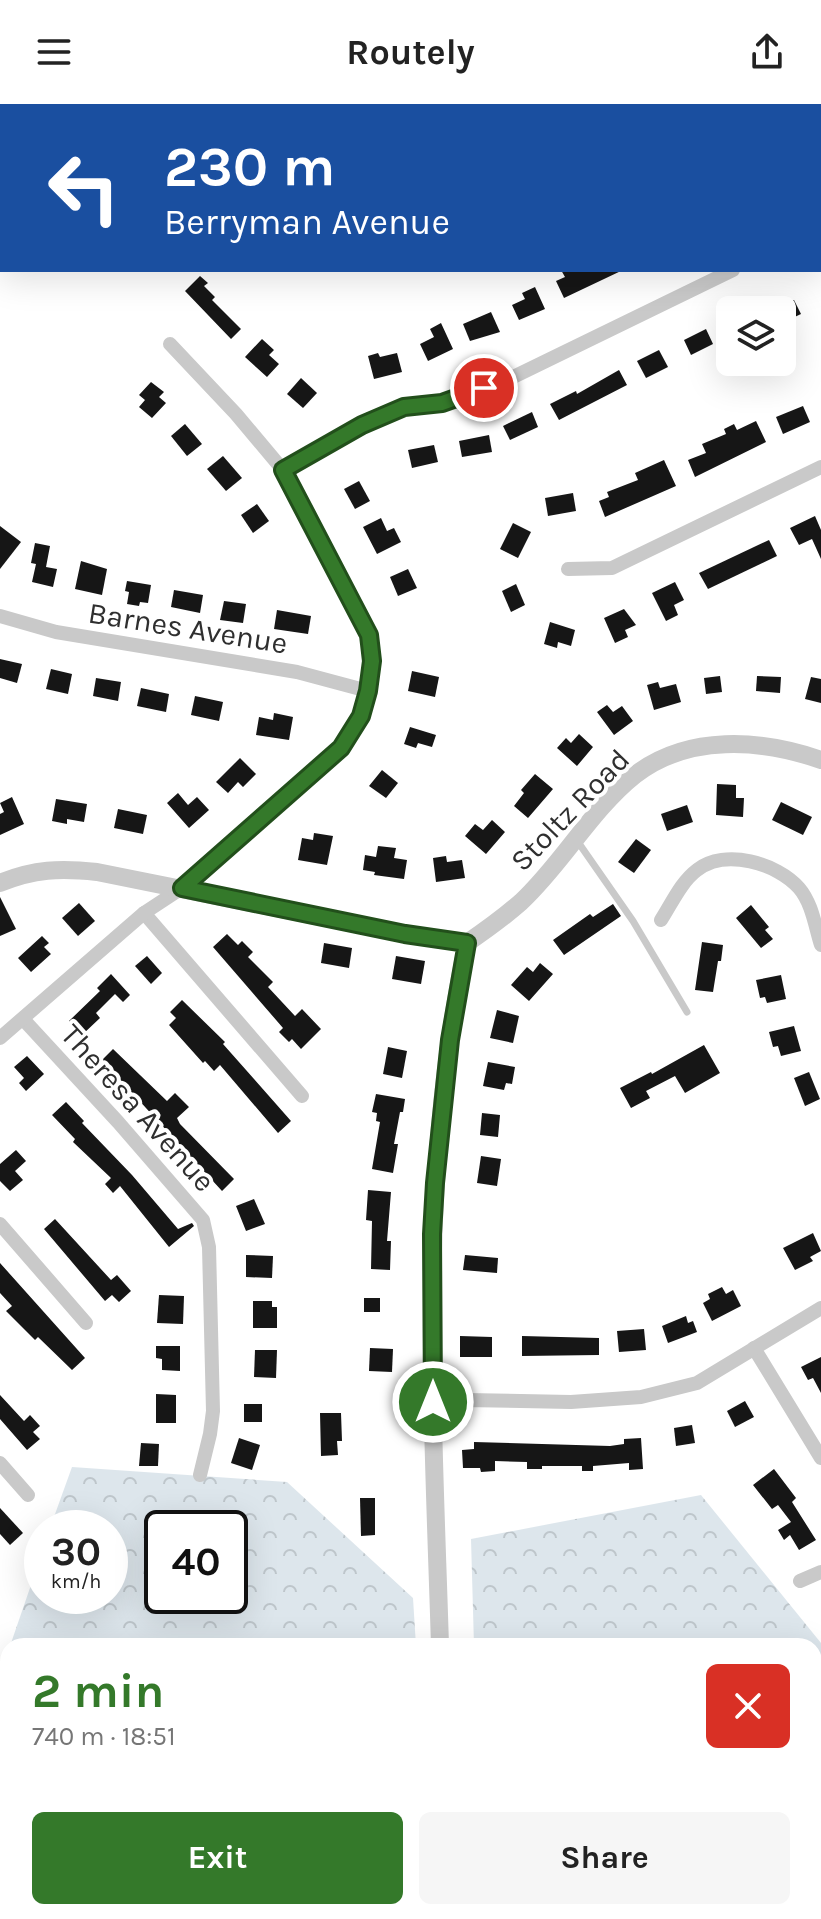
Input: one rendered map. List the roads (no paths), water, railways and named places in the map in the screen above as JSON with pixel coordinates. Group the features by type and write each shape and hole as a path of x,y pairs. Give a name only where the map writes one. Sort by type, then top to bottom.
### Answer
{"street":[{"path":"283,470 362,425 404,407 442,403 505,381 729,272"},
{"path":"0,1038 144,913 182,888 341,748 361,716 368,691 372,661 369,635 283,470 170,344"},
{"path":"568,569 612,568 821,467"},
{"name":"Barnes Avenue","path":"0,616 56,632 297,672 368,691"},
{"name":"Stoltz Road","path":"467,943 522,901 634,776 656,761 692,747 726,743 799,752 821,760"},
{"path":"661,920 682,886 698,869 720,860 752,861 778,870 799,888 809,905 821,945"},
{"path":"0,883 25,873 74,869 405,934 467,943 450,1040 432,1234 440,1638"},
{"path":"144,913 302,1096"},
{"name":"Theresa Avenue","path":"23,1019 203,1220 209,1247 213,1411 200,1475"},
{"path":"0,1224 86,1323"},
{"path":"433,1402 571,1402 641,1397 697,1383 821,1308"},
{"path":"754,1348 821,1458"},
{"path":"0,1463 28,1495"},
{"path":"800,1581 821,1572"}],"lane":[{"path":"577,840 633,921 687,1012"}]}
